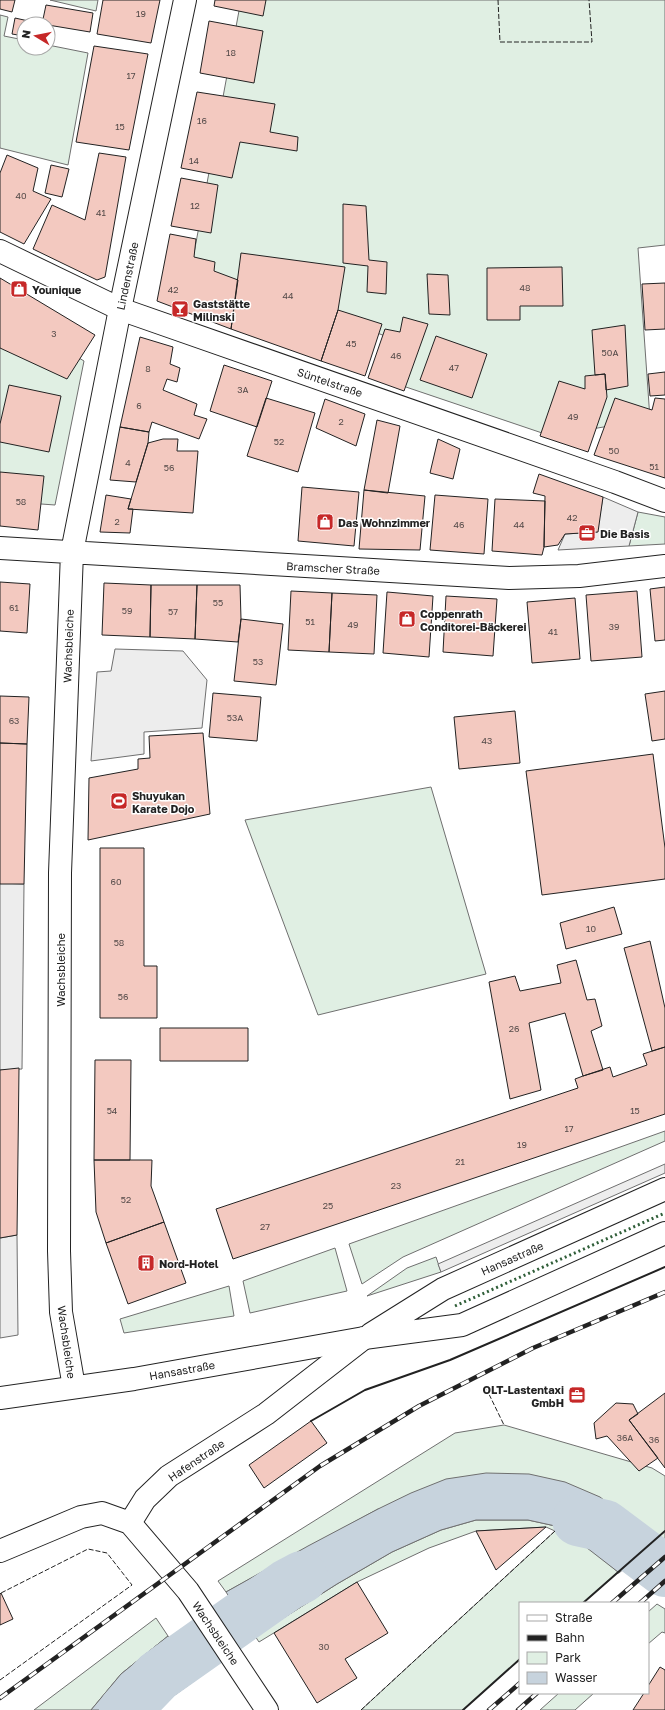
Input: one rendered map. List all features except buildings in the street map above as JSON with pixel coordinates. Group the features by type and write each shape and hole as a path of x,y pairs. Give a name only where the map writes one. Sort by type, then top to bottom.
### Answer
{"street":[{"name":"Lindenstraße","path":"72,552 120,309 185,0"},
{"name":"Süntelstraße","path":"0,251 120,309 600,476 665,501"},
{"name":"Bramscher Straße","path":"0,548 509,578 579,576 665,566"},
{"name":"Wachsbleiche","path":"72,552 60,873 59,1251 61,1312 74,1387"},
{"name":"Hansastraße","path":"364,1338 443,1289 665,1189"},
{"name":"Hansastraße","path":"0,1398 134,1379 364,1338 462,1325 665,1233"},
{"name":"Hafenstraße","path":"130,1523 145,1499 169,1476 266,1414 364,1338"},
{"path":"0,1551 82,1517 102,1513 130,1523"},
{"name":"Wachsbleiche","path":"130,1523 195,1602 267,1710"}],"green space":[{"path":"50,0 98,0 96,11"},
{"path":"241,0 665,0 665,245 638,248 650,419 551,436 400,385 412,346 192,264"},
{"path":"0,15 8,17 4,36 16,38 16,56 56,56 56,47 88,53 68,165 0,148"},
{"path":"0,311 84,361 55,505 0,501"},
{"path":"638,512 665,517 665,544 629,546"},
{"path":"431,787 486,974 318,1015 245,820"},
{"path":"665,1131 665,1141 403,1257 362,1284 349,1244"},
{"path":"335,1248 347,1291 250,1313 243,1281"},
{"path":"436,1257 441,1272 367,1296 407,1268"},
{"path":"229,1286 234,1316 124,1333 120,1319"},
{"path":"504,1425 652,1468 665,1476 665,1548 640,1528 583,1543 618,1572 584,1602 519,1602 519,1660 463,1710 361,1710 555,1531 546,1527 476,1531 429,1548 357,1582 259,1642 255,1636 337,1584 392,1552 441,1530 476,1520 528,1520 560,1527 600,1498 378,1509 226,1592 218,1581 455,1433"},
{"path":"657,1604 665,1609 665,1633 662,1632 649,1643 649,1611"},
{"path":"156,1618 168,1636 121,1674 91,1710 34,1710"},
{"path":"558,1694 593,1694 575,1710 540,1710"}],"shaded area":[{"path":"603,497 638,512 629,546 558,550 565,534 597,532"},
{"path":"115,649 183,651 207,680 202,728 144,732 144,754 91,761 97,672 111,671"},
{"path":"0,883 24,884 22,1069 0,1070"},
{"path":"665,1164 665,1173 441,1272 438,1264"},
{"path":"17,1235 18,1335 0,1338 0,1238"}],"water":[{"path":"486,1473 529,1474 565,1482 600,1497 655,1540 618,1572 560,1527 528,1520 476,1520 441,1530 392,1552 337,1584 255,1636 226,1592 308,1546 411,1493 446,1479"},
{"path":"168,1636 197,1679 156,1710 91,1710 121,1674"}],"pier":[{"path":"656,1538 656,1541 619,1573 617,1573"}],"waterway":[{"path":"578,1520 605,1526 665,1571"},
{"path":"125,1710 158,1676 287,1585 302,1577"}],"railway":[{"path":"0,1698 320,1466 419,1406 533,1348 665,1292"},
{"path":"613,1602 665,1557"},
{"path":"641,1602 665,1581"},
{"path":"489,1710 519,1684"},
{"path":"518,1710 536,1694"}],"hedge":[{"path":"455,1306 665,1213"}],"fence":[{"path":"498,0 500,42 592,42 589,0"},
{"path":"486,1388 504,1425"},
{"path":"361,1710 555,1531"},
{"path":"0,1680 132,1585 107,1553 88,1549 1,1593"}],"wall":[{"path":"311,1421 365,1390 450,1360 665,1267"},
{"path":"584,1602 665,1531"},
{"path":"463,1710 519,1660"}],"place":[{"name":"Younique","path":"19,289"},
{"name":"Gaststätte Milinski","path":"180,309"},
{"name":"Das Wohnzimmer","path":"325,522"},
{"name":"Die Basis","path":"587,533"},
{"name":"Coppenrath Conditorei-Bäckerei","path":"407,619"},
{"name":"Shuyukan Karate Dojo","path":"119,801"},
{"name":"Nord-Hotel","path":"146,1263"},
{"name":"OLT-Lastentaxi GmbH","path":"577,1395"}]}
